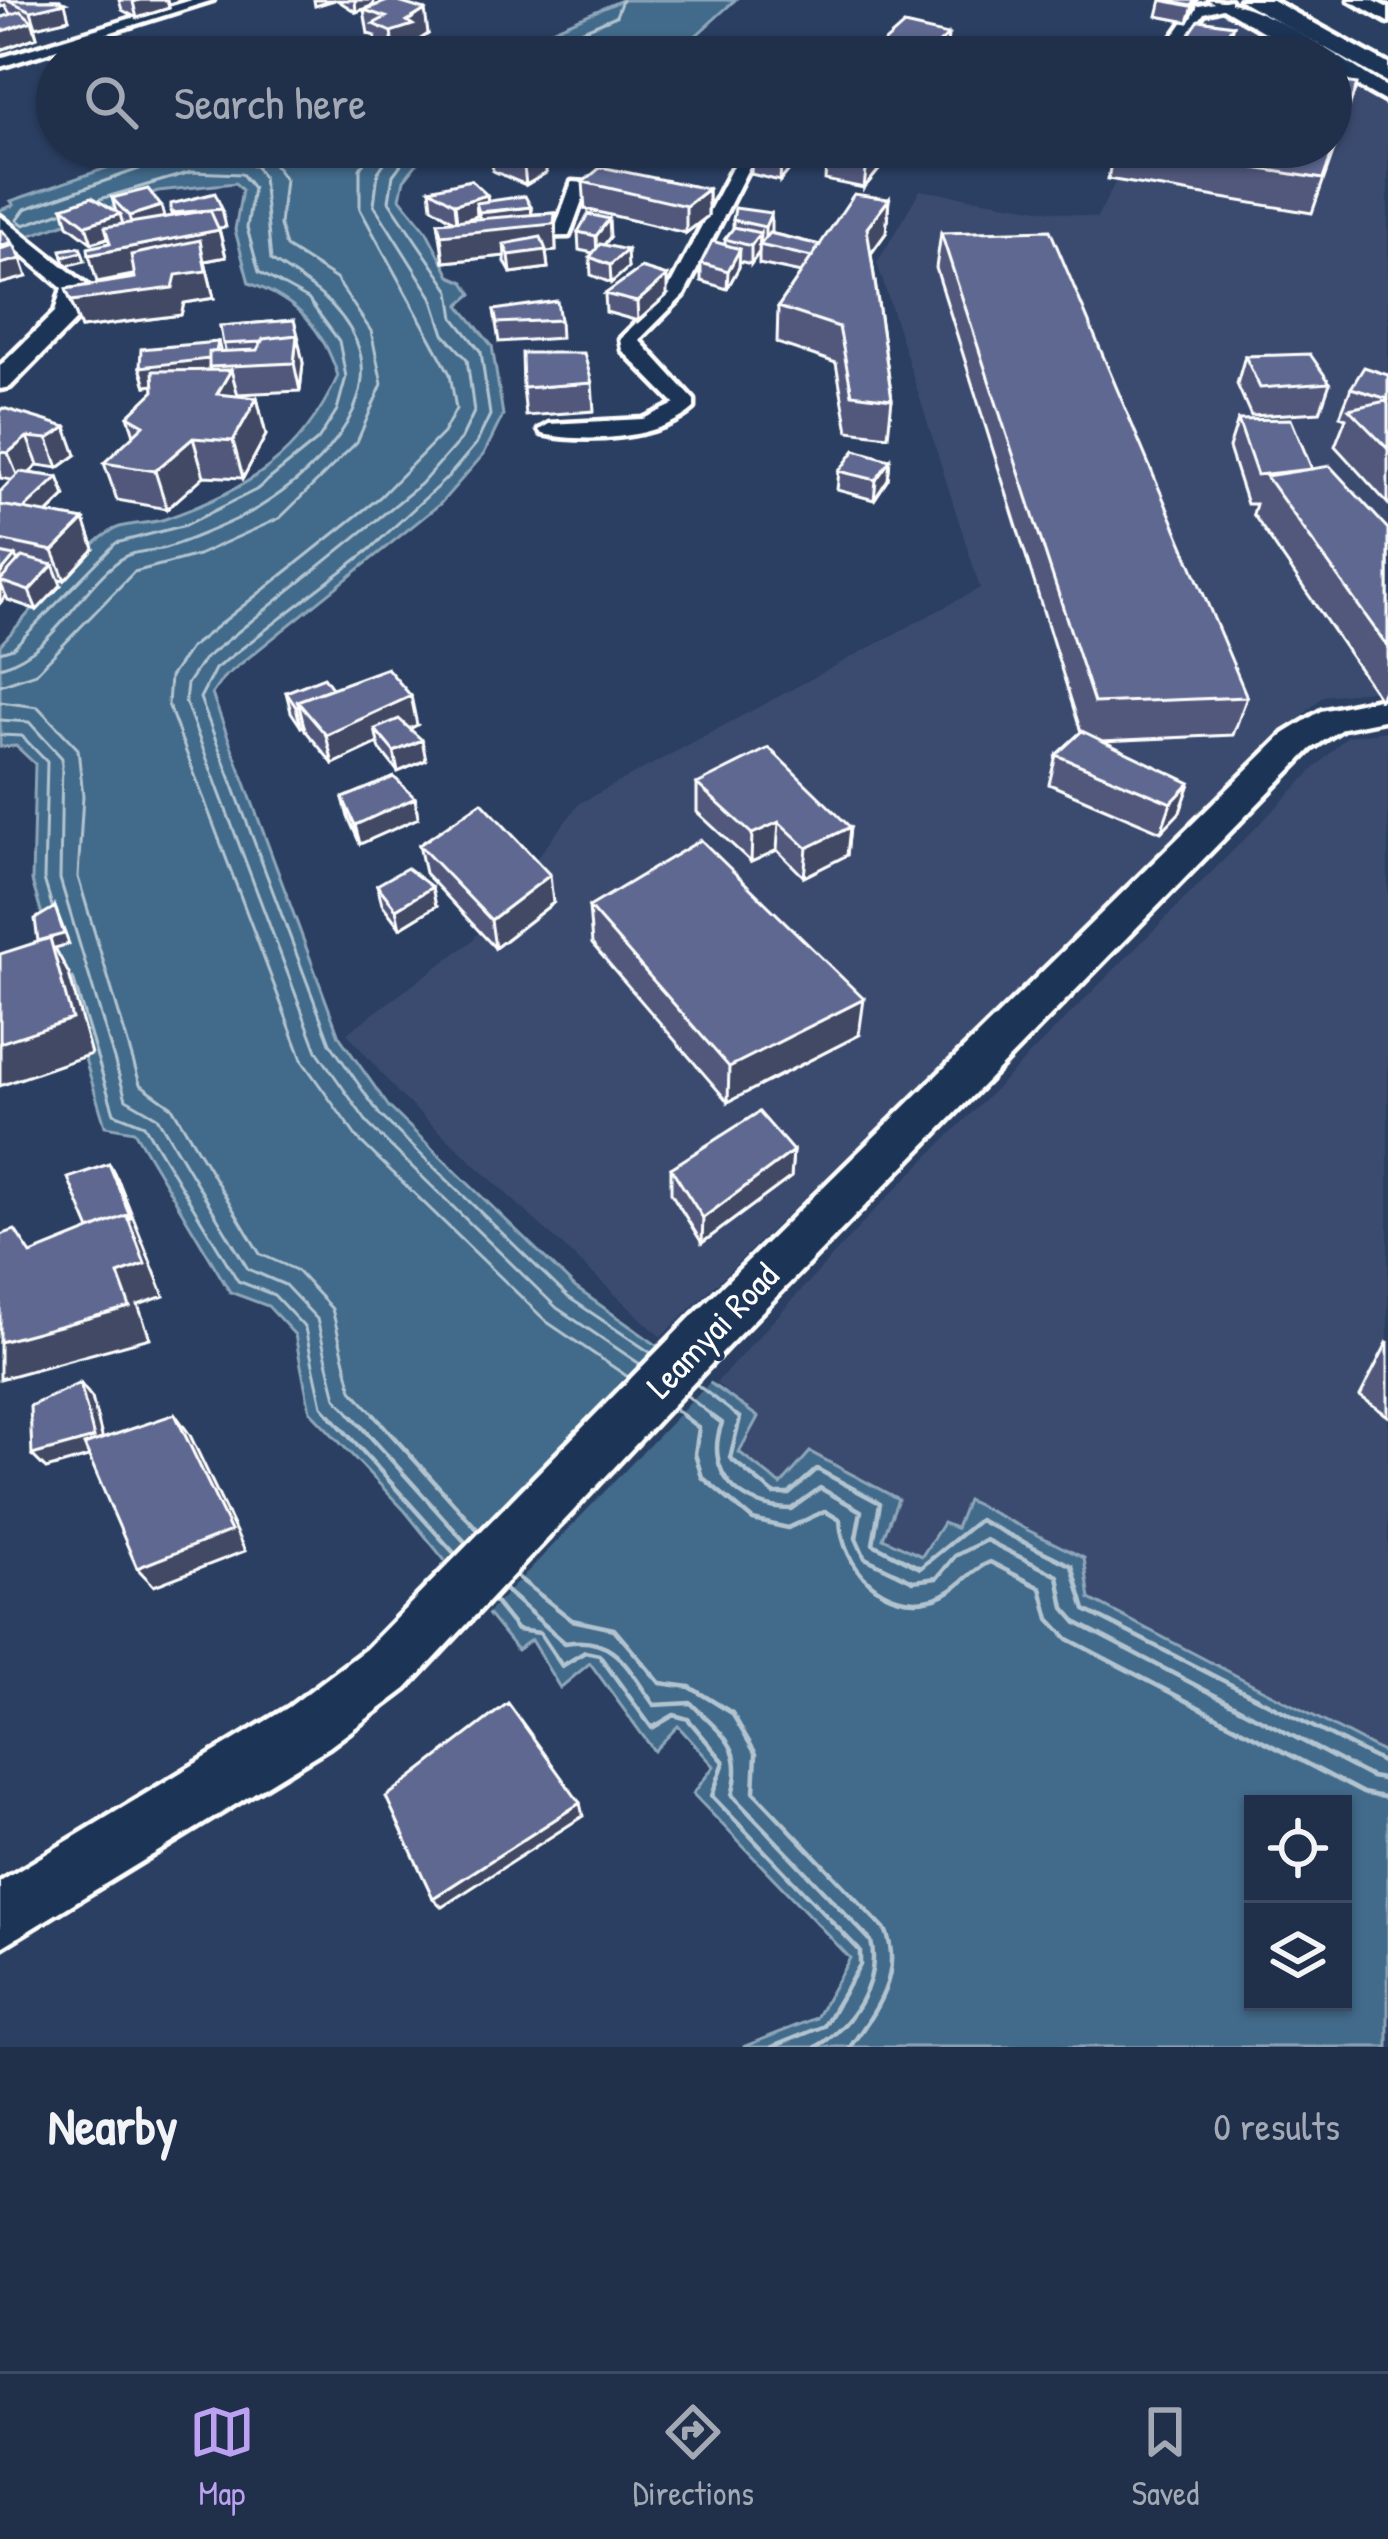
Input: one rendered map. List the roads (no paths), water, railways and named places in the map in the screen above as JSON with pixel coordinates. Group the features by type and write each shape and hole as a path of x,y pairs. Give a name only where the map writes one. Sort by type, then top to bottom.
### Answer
{"highway":[{"path":"1253,0 1318,36"},
{"path":"1348,4 1388,36"},
{"path":"1352,55 1388,75"}],"street":[{"path":"88,36 206,0"},
{"path":"1181,36 1199,10 1221,2 1283,36"},
{"path":"1348,4 1388,16"},
{"path":"0,63 36,52"},
{"path":"1352,75 1388,97"},
{"path":"549,430 599,430 681,412 687,404 684,395 629,346 630,339 675,296 739,168"},
{"path":"504,235 563,232 578,186 650,196"},
{"path":"695,204 717,208"},
{"path":"0,381 67,314 75,286 10,232"},
{"name":"Leamyai Road","path":"0,1917 309,1727 386,1669 710,1331 1298,741 1333,719 1388,707"}],"water":[{"path":"622,0 735,0 695,36 537,36"},
{"path":"106,168 413,168 404,180 400,198 426,230 450,276 464,282 472,294 459,305 492,346 503,415 484,454 440,504 223,678 212,694 339,1036 389,1107 576,1288 758,1417 739,1452 781,1485 810,1452 898,1499 883,1538 922,1556 943,1523 956,1528 967,1500 1084,1558 1090,1599 1388,1755 1388,2047 743,2047 816,2018 850,1958 693,1794 714,1766 678,1726 654,1751 590,1663 560,1688 531,1640 517,1650 405,1511 310,1411 295,1335 268,1306 230,1292 134,1131 105,1126 32,881 35,764 16,746 0,747 0,645 68,569 111,531 194,508 268,467 307,428 338,376 325,344 306,318 281,298 249,283 235,230 242,190 235,183 158,191 0,246 0,210 14,205 11,201"}]}
